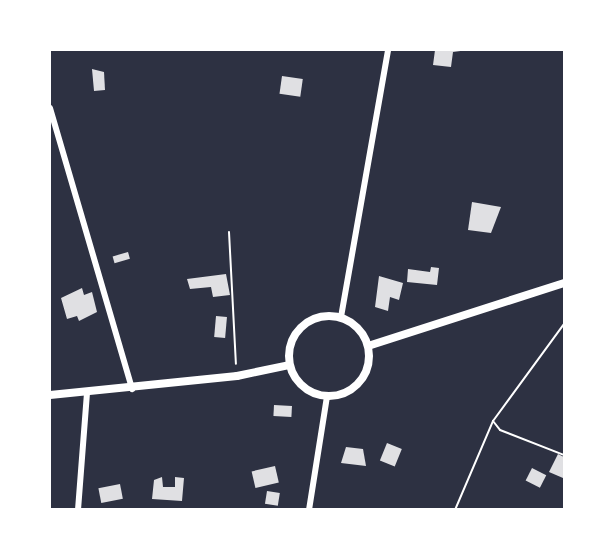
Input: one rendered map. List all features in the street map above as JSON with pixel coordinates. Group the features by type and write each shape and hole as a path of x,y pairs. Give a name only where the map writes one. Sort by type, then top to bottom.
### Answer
{"street":[{"path":"340,317 388,50"},
{"path":"50,108 132,388"},
{"path":"368,346 564,283"},
{"path":"320,316 340,317 358,328 368,346 368,367 356,385 327,396 307,390 289,365 290,344 301,326 320,316"},
{"path":"50,395 237,376 289,365"},
{"path":"78,510 87,392"},
{"path":"309,510 327,396"}],"path":[{"path":"229,232 237,376"},
{"path":"455,510 493,421 564,324"},
{"path":"493,421 500,430 564,455"}],"building":[{"path":"435,50 468,50 453,52 451,67 433,65"},
{"path":"92,69 104,72 105,90 94,91"},
{"path":"282,76 303,79 300,97 279,94"},
{"path":"472,202 501,207 491,233 468,230"},
{"path":"128,252 130,259 115,263 113,256"},
{"path":"431,267 439,268 437,285 407,282 408,269 430,272"},
{"path":"226,274 230,295 213,297 211,287 190,289 187,279"},
{"path":"379,276 403,283 399,300 390,297 388,311 375,307"},
{"path":"82,288 84,295 92,292 97,312 79,321 77,316 67,319 61,298"},
{"path":"216,316 227,317 225,338 214,337"},
{"path":"274,405 292,406 291,417 273,416"},
{"path":"387,443 402,449 395,467 380,461"},
{"path":"346,447 363,449 366,466 341,463"},
{"path":"558,454 564,457 563,478 549,472"},
{"path":"275,466 279,483 255,488 252,471"},
{"path":"532,468 546,475 540,488 526,480"},
{"path":"162,477 163,487 175,487 175,477 184,478 182,501 152,499 154,480"},
{"path":"120,484 123,499 101,503 98,488"},
{"path":"267,491 280,493 278,506 265,504"}]}
